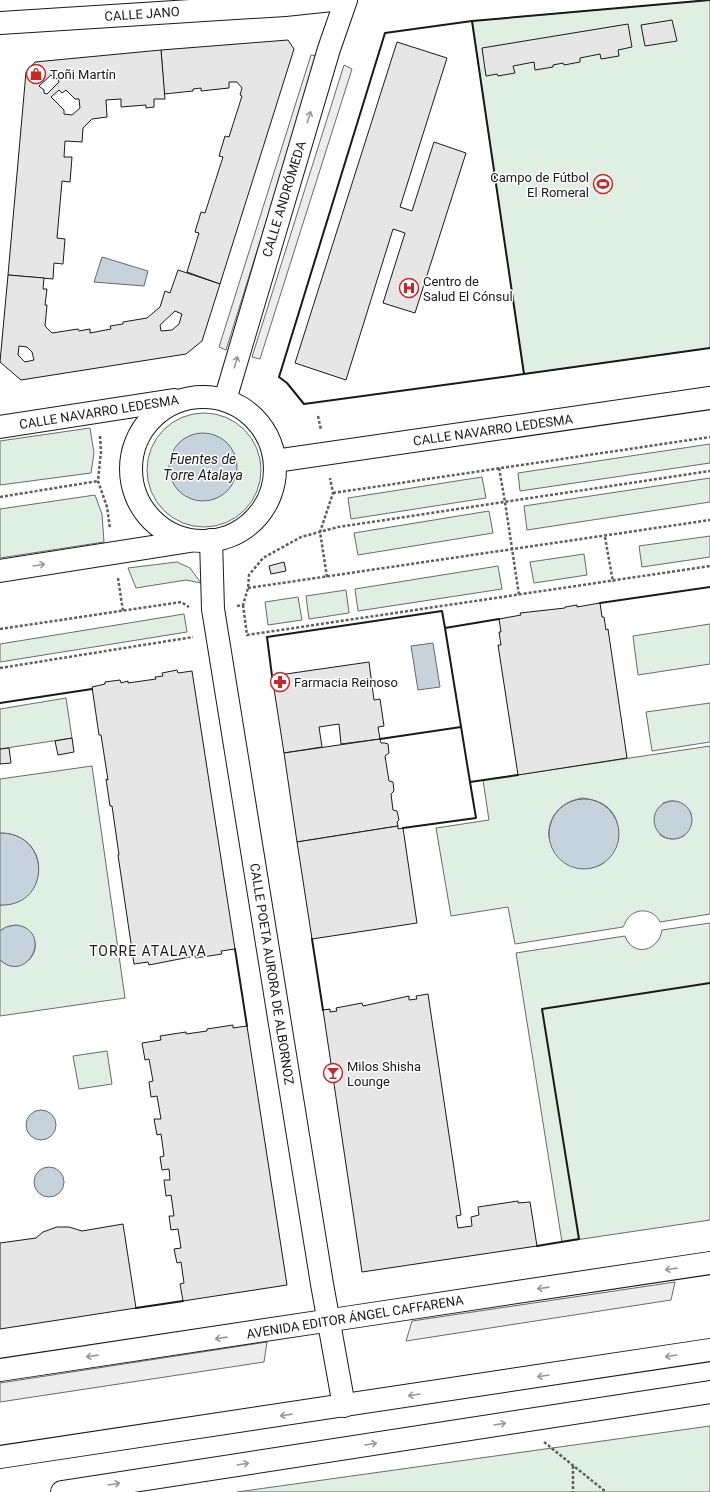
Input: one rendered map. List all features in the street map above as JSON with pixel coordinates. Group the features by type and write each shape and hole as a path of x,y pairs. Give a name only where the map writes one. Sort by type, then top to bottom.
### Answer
{"main road":[{"name":"CALLE JANO","path":"0,23 285,5 332,0"},
{"name":"CALLE ANDRÓMEDA","path":"225,400 329,49 346,0"},
{"path":"0,571 201,540 242,530 266,505 276,473 274,455 266,432 249,412 225,400 199,396 174,402 148,421 132,451 130,474 134,493 146,515 166,532 175,536 201,540"},
{"name":"CALLE NAVARRO LEDESMA","path":"0,427 199,396"},
{"name":"CALLE NAVARRO LEDESMA","path":"275,461 710,398"},
{"name":"CALLE POETA AURORA DE ALBORNOZ","path":"201,540 344,1406"},
{"name":"AVENIDA EDITOR ÁNGEL CAFFARENA","path":"0,1370 710,1263"},
{"path":"0,1457 710,1350"},
{"path":"62,1492 710,1392"}],"path":[{"path":"100,432 101,451 98,481 107,507 112,534"},
{"path":"327,577 320,532 333,493 710,438"},
{"path":"499,468 519,595"},
{"path":"710,471 338,528 301,537 263,558 249,575 248,588 243,606 247,635 613,582 710,566"},
{"path":"0,497 98,481"},
{"path":"248,588 605,537 710,520"},
{"path":"605,537 613,582"},
{"path":"117,573 123,611"},
{"path":"0,629 181,602 198,612 243,606"},
{"path":"0,668 194,637"},
{"path":"543,1442 606,1492"},
{"path":"573,1466 574,1492"}],"green space":[{"name":"Campo de Fútbol El Romeral","path":"710,0 710,348 524,374 472,21"},
{"path":"204,413 226,417 244,430 257,448 261,470 257,492 244,510 226,523 204,527 182,523 164,510 151,492 147,470 151,448 164,430 182,417"},
{"path":"90,428 94,453 91,473 0,485 0,441"},
{"path":"710,444 710,463 520,491 518,473"},
{"path":"482,477 486,498 351,519 348,498"},
{"path":"710,478 710,502 527,530 524,506"},
{"path":"95,495 102,514 104,542 0,558 0,509"},
{"path":"489,511 493,533 358,555 354,533"},
{"path":"710,536 710,557 642,567 639,546"},
{"path":"584,554 587,575 534,583 530,562"},
{"path":"177,562 190,568 201,583 186,580 136,588 128,568"},
{"path":"498,566 502,589 358,611 355,589"},
{"path":"346,590 349,613 309,619 306,596"},
{"path":"298,597 302,620 268,625 265,602"},
{"path":"184,614 187,632 0,662 0,644"},
{"path":"710,624 710,664 638,675 633,636"},
{"path":"66,698 72,738 0,749 0,709"},
{"path":"710,703 710,742 652,751 646,712"},
{"path":"710,746 710,914 660,922 654,914 640,911 632,914 627,919 623,927 515,944 508,907 451,916 436,828 489,820 483,780","holes":["583,798 599,802 609,808 617,824 618,833 617,842 609,858 601,865 590,868 549,838 549,830 553,816 557,811 569,802","670,801 682,804 687,807 691,813 684,836 675,839 669,839 660,835 663,803"]},
{"path":"92,766 125,998 0,1016 0,960 10,966 20,965 29,959 34,952 35,943 27,929 19,926 10,926 0,931 0,905 17,902 29,894 36,882 39,869 36,856 29,844 17,836 0,833 0,779"},
{"path":"710,923 710,1220 562,1242 516,953 625,936 629,943 634,947 645,949 656,943 662,930"},
{"path":"107,1051 112,1084 79,1089 73,1056"},
{"path":"710,1426 710,1492 237,1492"}],"shaded area":[{"path":"311,55 318,56 226,350 219,347"},
{"path":"344,65 352,69 260,359 252,357"},
{"path":"675,1282 671,1300 406,1341 412,1321"},
{"path":"267,1342 264,1362 0,1402 0,1383"}],"water":[{"path":"102,257 148,271 144,286 94,282"},
{"name":"Fuentes de Torre Atalaya","path":"203,433 216,436 227,443 234,454 237,467 234,480 227,491 216,498 203,501 190,498 179,491 172,480 169,467 172,454 179,443 190,436"},
{"path":"433,643 440,687 418,690 411,646"},
{"path":"584,799 597,802 609,809 616,821 619,834 616,847 609,859 597,866 584,869 571,866 559,859 552,847 549,834 552,821 559,809 571,802"},
{"path":"669,801 677,801 687,806 691,813 691,827 687,834 677,839 669,839 659,834 657,831 654,824 654,816 659,806 662,804"},
{"path":"0,833 17,836 29,845 36,856 39,870 36,883 29,895 17,902 0,905"},
{"path":"16,925 27,929 33,936 35,945 33,954 27,961 20,966 10,966 0,960 0,931 6,927"},
{"path":"41,1110 52,1114 56,1125 52,1136 41,1140 30,1136 26,1125 30,1114"},
{"path":"49,1167 60,1171 64,1182 60,1193 49,1197 38,1193 34,1182 38,1171"}],"building":[{"path":"672,20 677,41 645,46 641,25"},
{"path":"628,24 632,47 618,50 619,56 601,59 600,54 580,58 580,62 564,65 563,63 553,65 553,67 535,70 534,62 513,66 515,73 498,76 497,74 486,76 482,48"},
{"path":"288,40 294,49 220,284 187,272 199,233 195,232 201,212 205,213 223,157 219,156 225,136 229,137 242,96 240,95 242,88 237,82 229,82 229,88 201,91 201,88 193,89 193,91 164,94 161,50"},
{"path":"397,42 447,58 400,207 412,211 434,142 466,153 415,313 383,303 405,233 393,229 346,380 295,363"},
{"path":"161,50 165,99 154,99 154,107 146,108 146,105 121,107 121,99 106,100 107,117 92,119 83,128 82,142 65,141 64,157 72,157 70,182 62,181 57,238 65,239 63,264 54,263 53,279 8,275 26,72 35,62","holes":["51,75 55,79 58,78 59,82 47,94 44,93 44,90 39,86","59,90 62,93 66,90 75,99 79,99 80,108 72,115 64,114 64,110 51,97"]},
{"path":"178,270 220,284 202,341 186,354 21,380 0,362 8,275 44,278 43,289 47,289 45,326 52,333 78,329 79,331 90,329 90,333 111,329 110,326 123,324 123,322 147,318 160,307 165,291 170,293","holes":["175,311 182,314 179,324 172,330 161,331 160,325","19,346 27,347 32,352 34,360 25,362 18,355"]},
{"path":"284,562 286,571 271,574 269,566"},
{"path":"600,603 606,630 608,629 627,758 518,775 498,645 501,645 499,619 521,615 520,613"},
{"path":"369,662 374,700 380,699 384,726 378,727 380,739 341,744 339,724 319,727 322,747 284,753 272,676"},
{"path":"177,670 178,673 192,671 235,949 221,951 222,954 196,958 195,956 149,965 148,962 134,964 112,806 110,806 106,779 108,780 101,735 99,735 92,687 105,684 105,682 120,680 121,683 128,681 128,683 156,679 155,677 163,676 162,673"},
{"path":"72,738 74,752 58,755 55,741"},
{"path":"380,739 381,743 388,744 389,753 385,756 389,781 393,782 394,791 391,794 393,810 397,811 399,820 397,822 398,826 297,842 284,753"},
{"path":"9,748 11,763 0,764 0,749"},
{"path":"398,826 398,829 403,828 417,923 312,939 297,842"},
{"path":"428,994 461,1215 456,1216 458,1228 472,1226 471,1217 479,1215 478,1207 518,1201 518,1203 530,1202 537,1246 362,1272 323,1010 330,1009 330,1012 337,1011 336,1008 362,1003 363,1006 409,996 409,1000 417,999 416,996"},
{"path":"233,1025 233,1028 247,1026 287,1285 183,1301 180,1284 184,1283 181,1262 177,1263 174,1249 181,1248 178,1229 171,1230 169,1216 174,1216 171,1195 166,1196 164,1180 170,1180 169,1169 162,1170 160,1157 164,1156 161,1134 157,1135 154,1119 161,1119 157,1096 151,1097 149,1082 153,1081 149,1059 145,1060 142,1043 161,1040 160,1036 186,1032 186,1034 207,1031 207,1029"},
{"path":"123,1224 136,1308 0,1329 0,1243 36,1238 43,1232 57,1227 69,1227 82,1231"}],"wall":[{"path":"710,0 472,21 524,374 710,348"},
{"path":"472,21 385,33 279,377 287,383 304,404 524,374"},
{"path":"600,603 710,587"},
{"path":"272,676 267,637 442,611 445,628 499,619"},
{"path":"445,628 470,782 518,775"},
{"path":"0,703 92,689"},
{"path":"380,739 461,727"},
{"path":"403,828 476,818 470,782"},
{"path":"312,939 323,1010"},
{"path":"235,949 247,1026"},
{"path":"537,1246 579,1239 542,1009 710,983"},
{"path":"136,1308 183,1301"}],"place":[{"name":"Toñi Martín","path":"36,74"},
{"name":"Campo de Fútbol El Romeral","path":"603,184"},
{"name":"Centro de Salud El Cónsul","path":"409,288"},
{"name":"Farmacia Reinoso","path":"280,682"},
{"name":"Milos Shisha Lounge","path":"333,1073"}],"district":[{"name":"TORRE ATALAYA","path":"148,951"}]}
